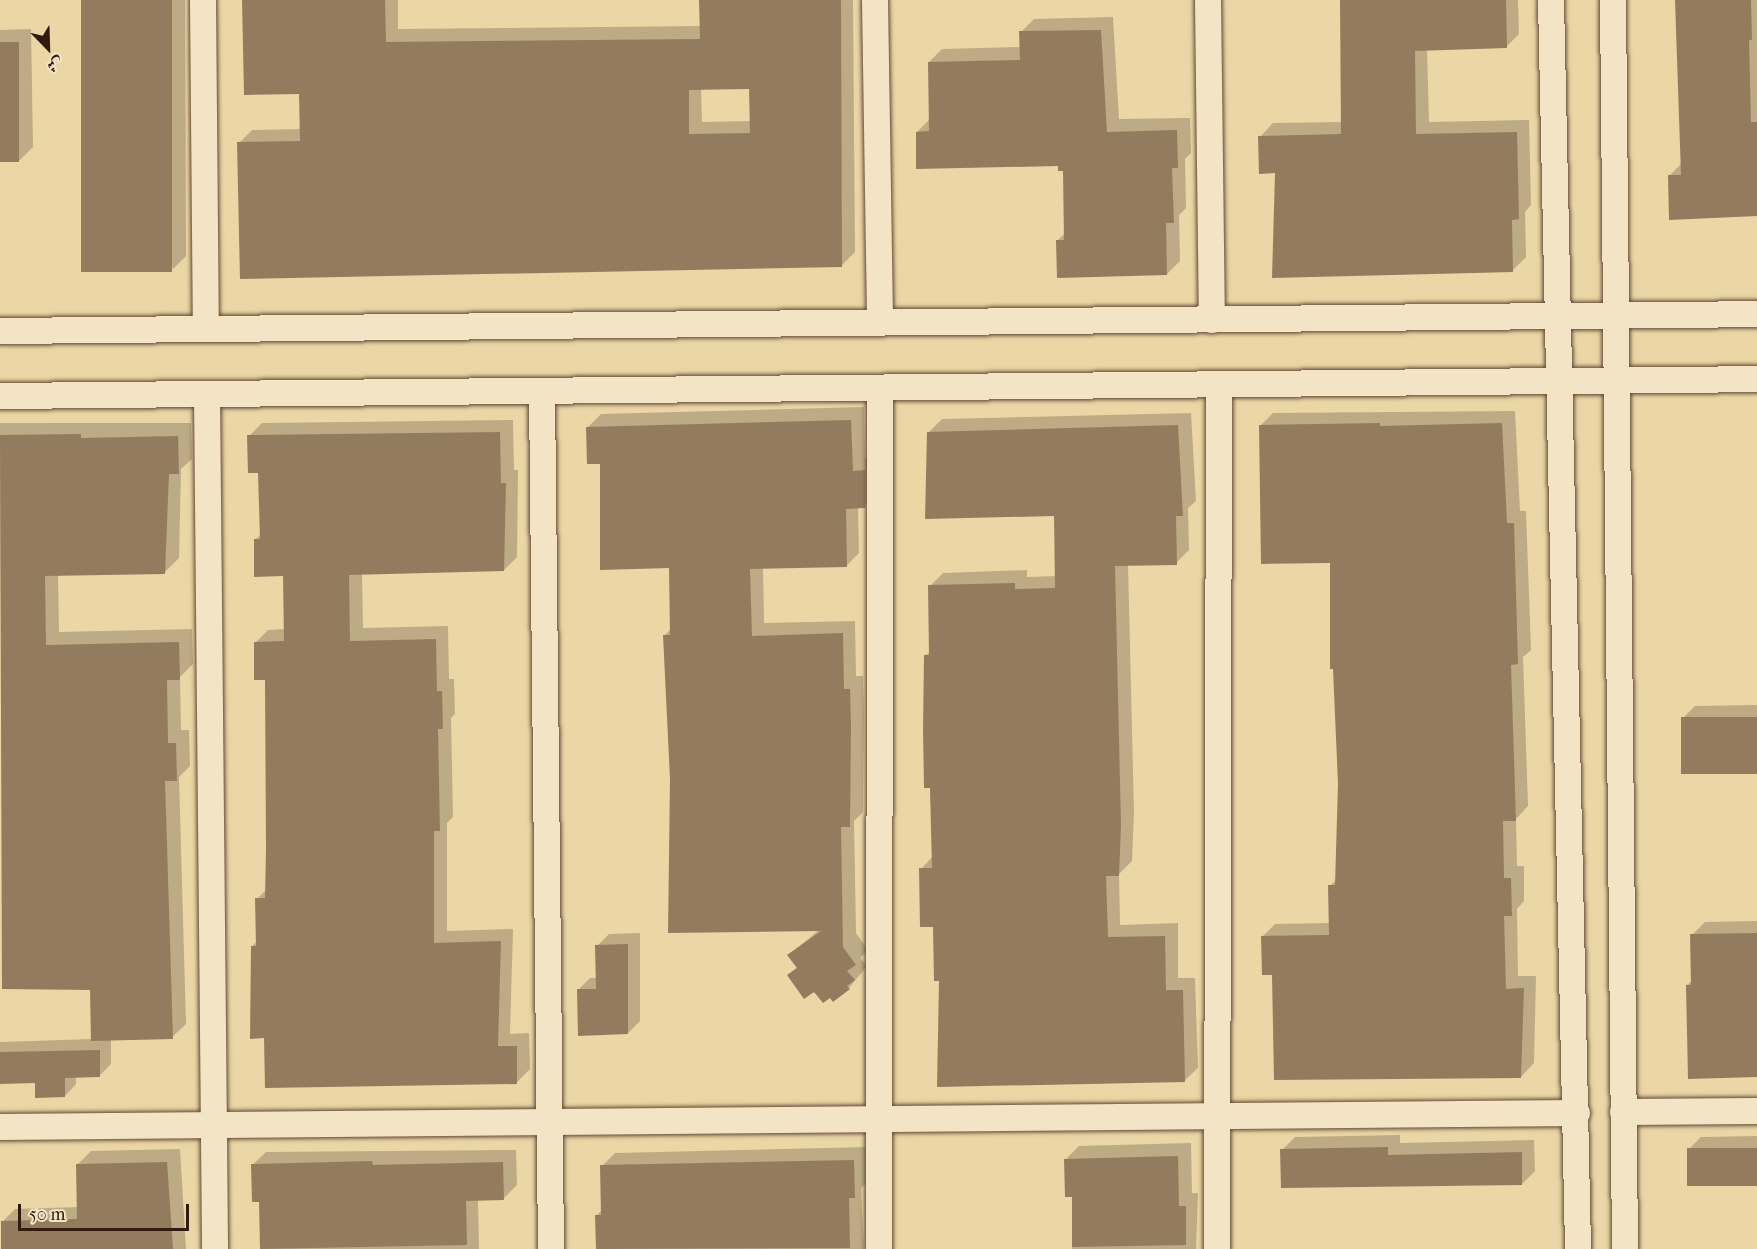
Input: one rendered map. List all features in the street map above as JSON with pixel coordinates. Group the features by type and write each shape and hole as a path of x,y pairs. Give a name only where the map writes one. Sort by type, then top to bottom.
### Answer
{"street":[{"path":"203,0 206,329"},
{"path":"875,0 880,323"},
{"path":"1208,0 1212,320"},
{"path":"1551,0 1556,316 1577,1113 1578,1249"},
{"path":"1613,0 1625,1249"},
{"path":"0,331 1757,314"},
{"path":"0,396 1757,380"},
{"path":"1217,1249 1215,1118 1219,384"},
{"path":"879,1249 877,1121 880,388"},
{"path":"542,391 551,1249"},
{"path":"207,394 215,1249"},
{"path":"1623,1112 1757,1111"},
{"path":"0,1127 214,1123 877,1121 1577,1113"}],"building":[{"path":"81,0 172,0 172,272 81,272"},
{"path":"242,0 385,0 386,42 700,39 699,0 841,0 842,267 240,279 237,142 300,141 299,94 244,95","holes":["749,89 750,133 689,134 689,90"]},
{"path":"1340,0 1506,0 1507,48 1415,51 1416,134 1517,132 1519,219 1512,220 1513,272 1272,278 1275,173 1259,174 1258,136 1341,134"},
{"path":"1675,0 1751,0 1752,40 1749,40 1751,122 1757,122 1757,216 1669,220 1668,175 1681,175"},
{"path":"1101,30 1107,132 1177,130 1178,168 1172,168 1174,223 1166,223 1167,275 1057,278 1056,240 1064,240 1063,171 1058,171 1058,166 916,169 916,132 929,131 928,62 1020,60 1019,31"},
{"path":"0,42 19,42 19,162 0,162"},
{"path":"851,420 853,471 865,470 865,508 846,509 847,567 750,569 752,636 843,633 844,689 850,689 851,726 850,827 841,827 843,947 856,965 847,971 855,980 847,986 850,989 833,1002 830,998 823,1003 814,992 804,999 787,975 797,968 787,955 821,931 668,933 670,779 663,635 670,635 669,568 600,570 600,464 587,464 586,427"},
{"path":"1380,423 1380,426 1502,423 1507,523 1514,523 1518,664 1511,665 1516,821 1503,821 1504,878 1511,878 1512,916 1504,916 1506,989 1524,988 1521,1078 1274,1080 1272,975 1262,975 1261,936 1329,935 1328,885 1335,885 1338,784 1333,669 1330,669 1330,563 1261,564 1259,425"},
{"path":"1178,425 1183,516 1176,516 1177,565 1115,566 1121,826 1119,876 1106,876 1108,937 1165,936 1166,990 1183,990 1185,1082 937,1087 939,981 934,981 933,927 920,927 919,868 932,868 930,788 924,788 923,730 924,655 929,655 928,585 1015,583 1015,589 1055,588 1054,516 925,519 927,432"},
{"path":"500,432 501,483 506,483 504,571 349,575 350,641 436,639 437,691 442,691 443,729 438,729 440,831 434,831 434,943 501,941 498,1046 517,1046 517,1084 265,1088 264,1038 250,1039 251,946 256,946 255,898 265,898 266,849 265,680 254,680 254,642 284,641 283,576 254,577 254,539 260,539 258,473 248,473 247,435"},
{"path":"81,434 81,438 178,436 179,474 169,474 165,574 45,576 46,645 179,642 180,680 167,680 168,743 176,743 177,781 165,781 173,1039 91,1041 90,990 2,989 0,435"},
{"path":"1681,717 1757,717 1757,774 1681,774"},
{"path":"1757,933 1757,1077 1688,1079 1686,985 1691,985 1690,934"},
{"path":"628,944 628,1034 578,1036 577,989 596,989 595,945"},
{"path":"100,1050 100,1077 65,1078 65,1097 35,1098 35,1083 0,1084 0,1052"},
{"path":"1388,1147 1388,1155 1522,1152 1522,1185 1281,1188 1280,1149"},
{"path":"1687,1148 1757,1148 1757,1186 1687,1186"},
{"path":"1178,1156 1179,1206 1186,1206 1186,1245 1072,1247 1072,1197 1065,1197 1064,1159"},
{"path":"854,1160 855,1198 849,1198 850,1248 596,1249 595,1215 601,1215 600,1165"},
{"path":"372,1161 373,1165 503,1162 504,1200 466,1201 467,1245 260,1249 259,1202 252,1202 251,1164"},
{"path":"167,1162 173,1249 1,1249 1,1221 77,1219 76,1164"}]}
